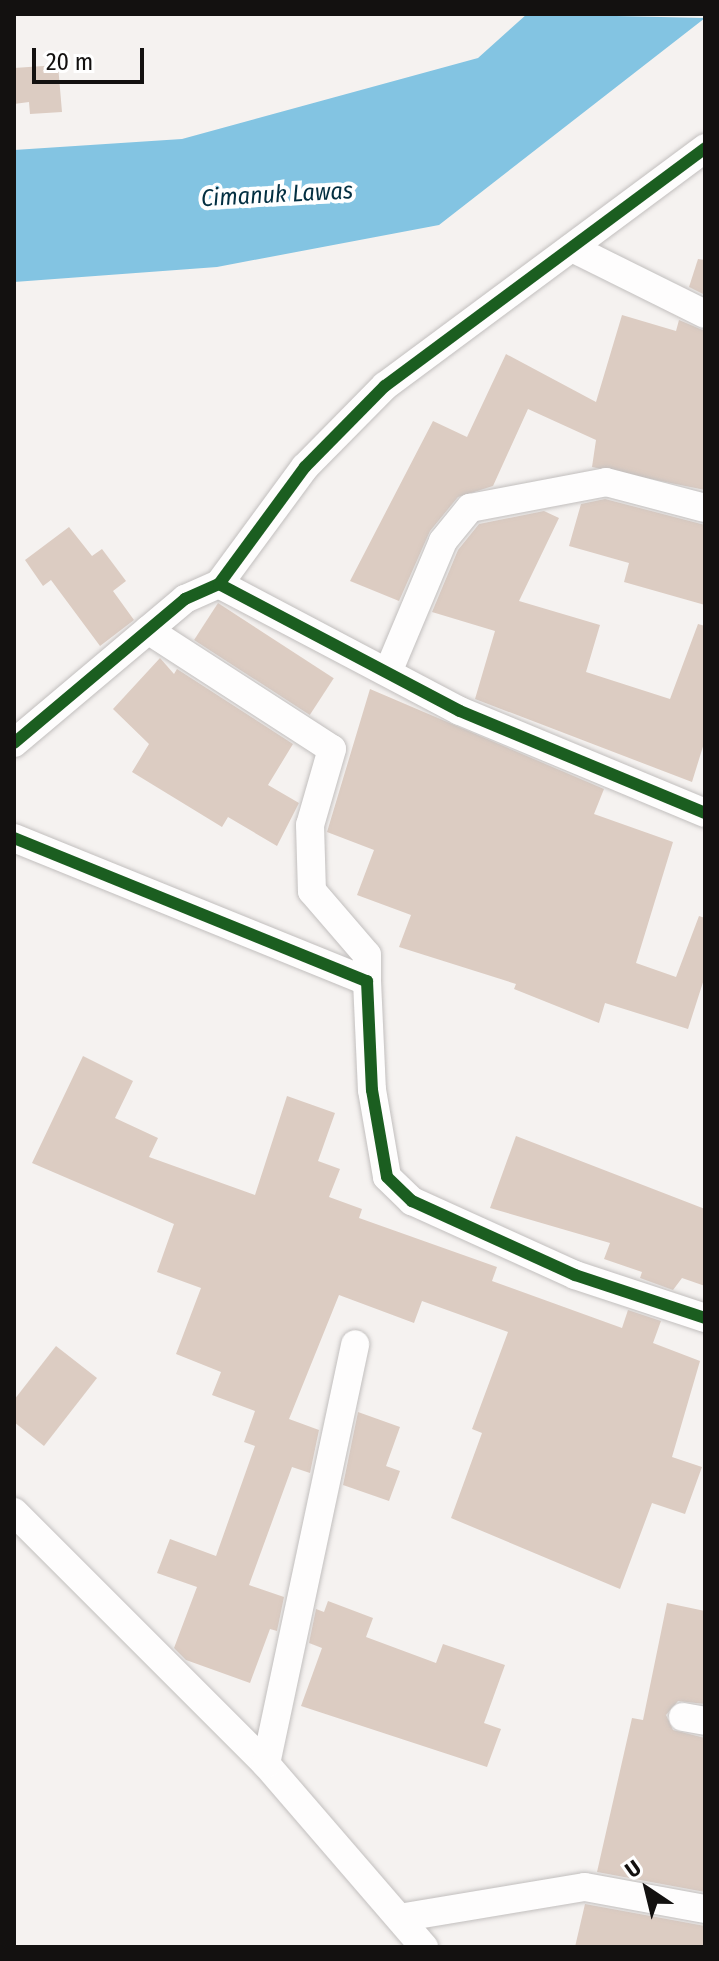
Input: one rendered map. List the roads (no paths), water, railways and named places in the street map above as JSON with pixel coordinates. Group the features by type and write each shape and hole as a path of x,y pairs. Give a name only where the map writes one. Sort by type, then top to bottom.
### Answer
{"street":[{"path":"14,743 148,630 219,584 305,467 385,386 705,148"},
{"path":"572,248 705,314"},
{"path":"388,672 443,541 470,508 606,482 705,508"},
{"path":"219,584 460,711 705,813"},
{"path":"148,630 332,749 310,825 312,891 367,955 372,1090 387,1177 403,1193 575,1275 705,1318"},
{"path":"14,838 367,981"},
{"path":"266,1764 355,1344"},
{"path":"14,1512 266,1764 405,1917 424,1947"},
{"path":"405,1917 585,1887 705,1909"}],"water":[{"name":"Cimanuk Lawas","path":"527,14 705,18 439,225 217,267 14,282 14,150 182,139 478,58"}]}
